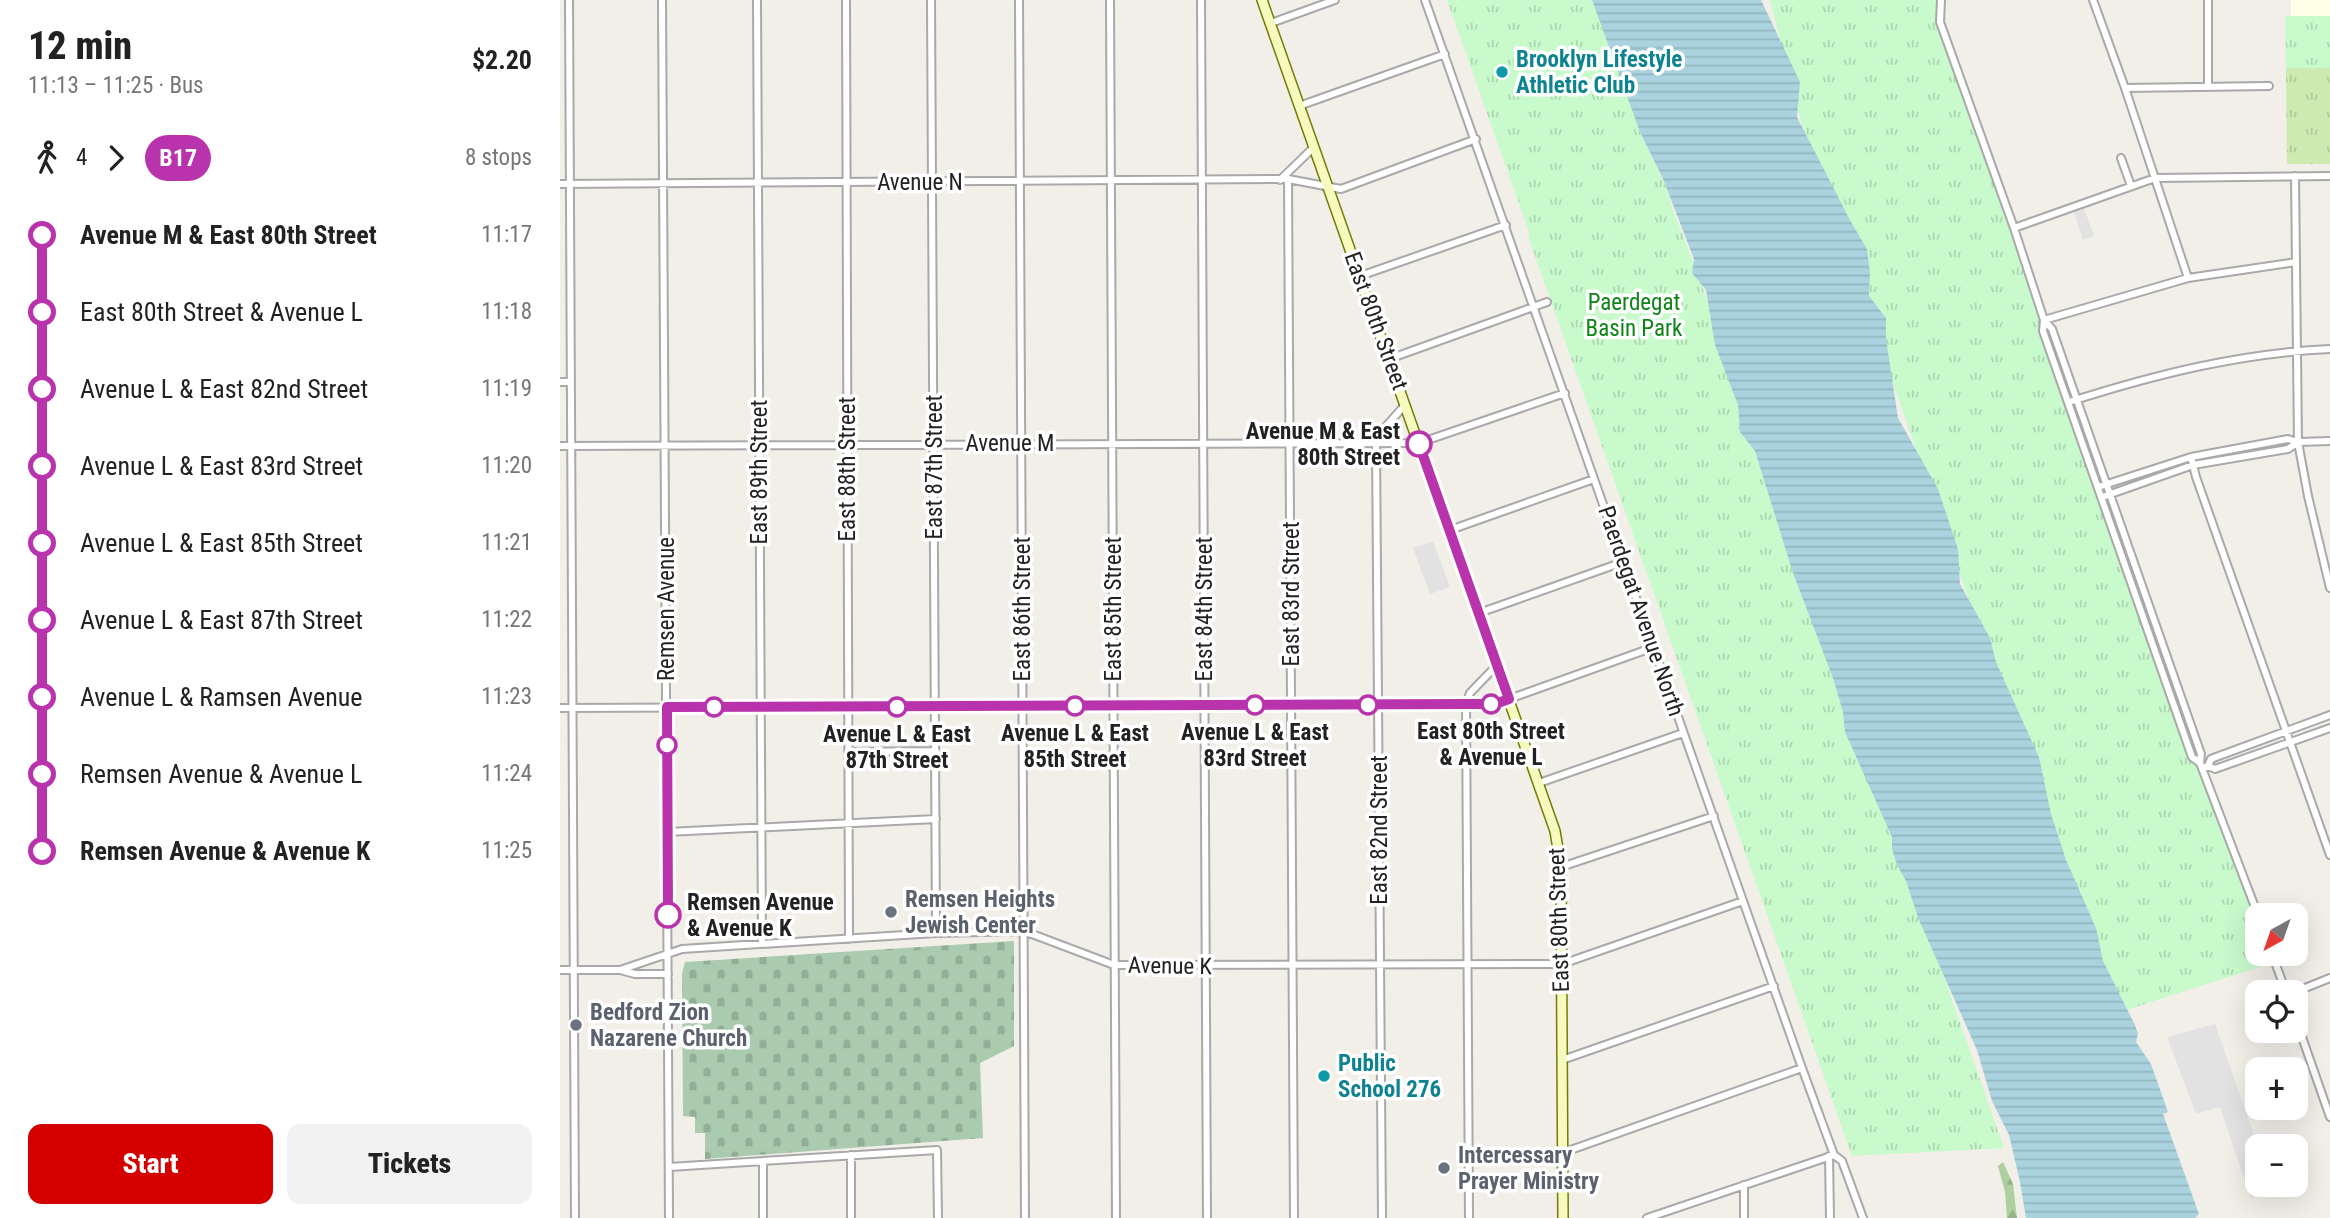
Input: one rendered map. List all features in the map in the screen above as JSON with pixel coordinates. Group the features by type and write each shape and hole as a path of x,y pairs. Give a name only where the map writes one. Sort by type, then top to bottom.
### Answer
{"street":[{"path":"569,0 575,1218"},
{"name":"Remsen Avenue","path":"662,0 669,1218"},
{"name":"East 89th Street","path":"757,0 762,944"},
{"name":"East 88th Street","path":"846,0 849,939"},
{"name":"East 87th Street","path":"931,0 936,933"},
{"name":"East 86th Street","path":"1019,0 1025,1218"},
{"name":"East 85th Street","path":"1110,0 1116,1218"},
{"name":"East 84th Street","path":"1201,0 1207,1218"},
{"name":"East 80th Street","path":"1262,0 1555,831 1561,867 1563,1218"},
{"path":"1271,23 1335,0"},
{"name":"Paerdegat Avenue North","path":"1425,0 1832,1155 1842,1160 1863,1218"},
{"path":"1941,0 1940,22 2014,228 2044,320 2043,331 2067,403 2101,486 2108,495 2254,903"},
{"path":"2092,0 2125,89 2188,278"},
{"path":"2208,0 2208,87"},
{"path":"1299,106 1445,54"},
{"path":"2125,89 2269,86"},
{"name":"Avenue N","path":"560,184 1288,180 1341,189 1476,139"},
{"path":"1280,180 1314,147"},
{"path":"2121,158 2131,186"},
{"path":"2295,176 2298,442 2330,587"},
{"path":"2014,228 2155,178 2330,176"},
{"name":"East 83rd Street","path":"1288,180 1294,1218"},
{"path":"1360,276 1506,225"},
{"path":"2044,320 2188,278 2297,262"},
{"path":"1389,359 1547,302"},
{"path":"2044,320 2052,329 2101,486 2101,498 2192,757 2203,766 2216,769 2330,728"},
{"path":"2067,403 2128,383 2194,366 2330,349"},
{"path":"560,382 571,382"},
{"name":"Avenue M","path":"560,446 1419,443 1565,393"},
{"path":"1376,443 1380,433 1405,405"},
{"path":"2101,486 2191,457 2288,439 2298,442 2330,441"},
{"path":"2101,498 2193,465 2288,449 2298,442"},
{"name":"East 82nd Street","path":"1376,443 1381,1218"},
{"path":"2191,457 2330,855"},
{"path":"1450,530 1594,479"},
{"path":"1479,613 1623,562"},
{"path":"560,708 1495,704 1654,647"},
{"path":"1469,1218 1466,704 1470,693 1497,665"},
{"path":"2203,766 2216,757 2330,715"},
{"path":"1539,783 1684,733"},
{"path":"848,752 936,751"},
{"path":"1561,867 1714,816"},
{"path":"667,832 936,819"},
{"name":"Avenue K","path":"620,970 682,949 936,933 1024,931 1114,965 1562,964 1743,901"},
{"name":"Avenue K","path":"560,970 620,970 635,974 668,974"},
{"path":"2308,987 2330,978"},
{"path":"1562,1060 1774,986"},
{"path":"2304,1043 2330,1117"},
{"path":"1562,1153 1802,1068"},
{"path":"669,1167 937,1150 938,1218"},
{"path":"851,1155 851,1218"},
{"path":"1647,1218 1657,1217 1832,1155 1830,1218"},
{"path":"763,1161 763,1218"},
{"path":"1744,1185 1744,1218"}],"shaded area":[{"path":"2291,0 2330,0 2330,16 2291,16"},
{"path":"2084,208 2094,236 2083,240 2074,212"},
{"path":"1433,541 1450,587 1430,594 1413,548"},
{"path":"2215,1024 2245,1109 2245,1120 2249,1120 2254,1134 2245,1134 2245,1180 2220,1107 2196,1114 2167,1037"}],"green space":[{"name":"Paerdegat Basin Park","path":"1447,0 1592,0 1640,132 1666,187 1697,272 2004,1148 1852,1156"},
{"path":"1770,0 1940,0 1940,22 2255,903 2245,903 2245,966 2263,966 2114,1014 1798,112"},
{"path":"2285,16 2330,16 2330,68 2286,68"},
{"path":"2286,68 2330,68 2330,164 2287,164"},
{"path":"1014,941 1014,1046 980,1063 983,1138 705,1159 705,1133 695,1133 695,1117 683,1116 682,974 685,962"},
{"path":"2003,1162 2013,1184 2017,1218 2007,1218 2005,1192 1998,1166"}],"water":[{"path":"1592,0 1761,0 1800,82 1797,117 1867,249 1869,296 1886,318 1886,339 1898,418 1938,489 1958,549 1960,584 1990,638 1996,662 2039,757 2051,814 2066,860 2096,928 2103,961 2134,1023 2138,1033 2136,1042 2151,1064 2168,1112 2163,1114 2199,1214 2195,1218 2026,1218 2009,1135 1992,1101 1977,1050 1897,865 1892,849 1892,837 1845,732 1843,712 1833,678 1793,573 1755,451 1740,432 1738,405 1715,345 1706,290 1692,273 1694,259 1663,179 1640,132"}],"bus line":[{"name":"B17","path":"668,915 667,707 1495,704 1509,699 1419,444"}],"place":[{"name":"Brooklyn Lifestyle Athletic Club","path":"1502,72"},
{"name":"Avenue M & East 80th Street","path":"1419,444"},
{"name":"East 80th Street & Avenue L","path":"1491,704"},
{"name":"Avenue L & East 83rd Street","path":"1255,705"},
{"name":"Avenue L & East 85th Street","path":"1075,706"},
{"name":"Avenue L & East 87th Street","path":"897,707"},
{"name":"Remsen Heights Jewish Center","path":"891,912"},
{"name":"Remsen Avenue & Avenue K","path":"668,915"},
{"name":"Bedford Zion Nazarene Church","path":"576,1025"},
{"name":"Public School 276","path":"1324,1076"},
{"name":"Intercessary Prayer Ministry","path":"1444,1168"}]}
